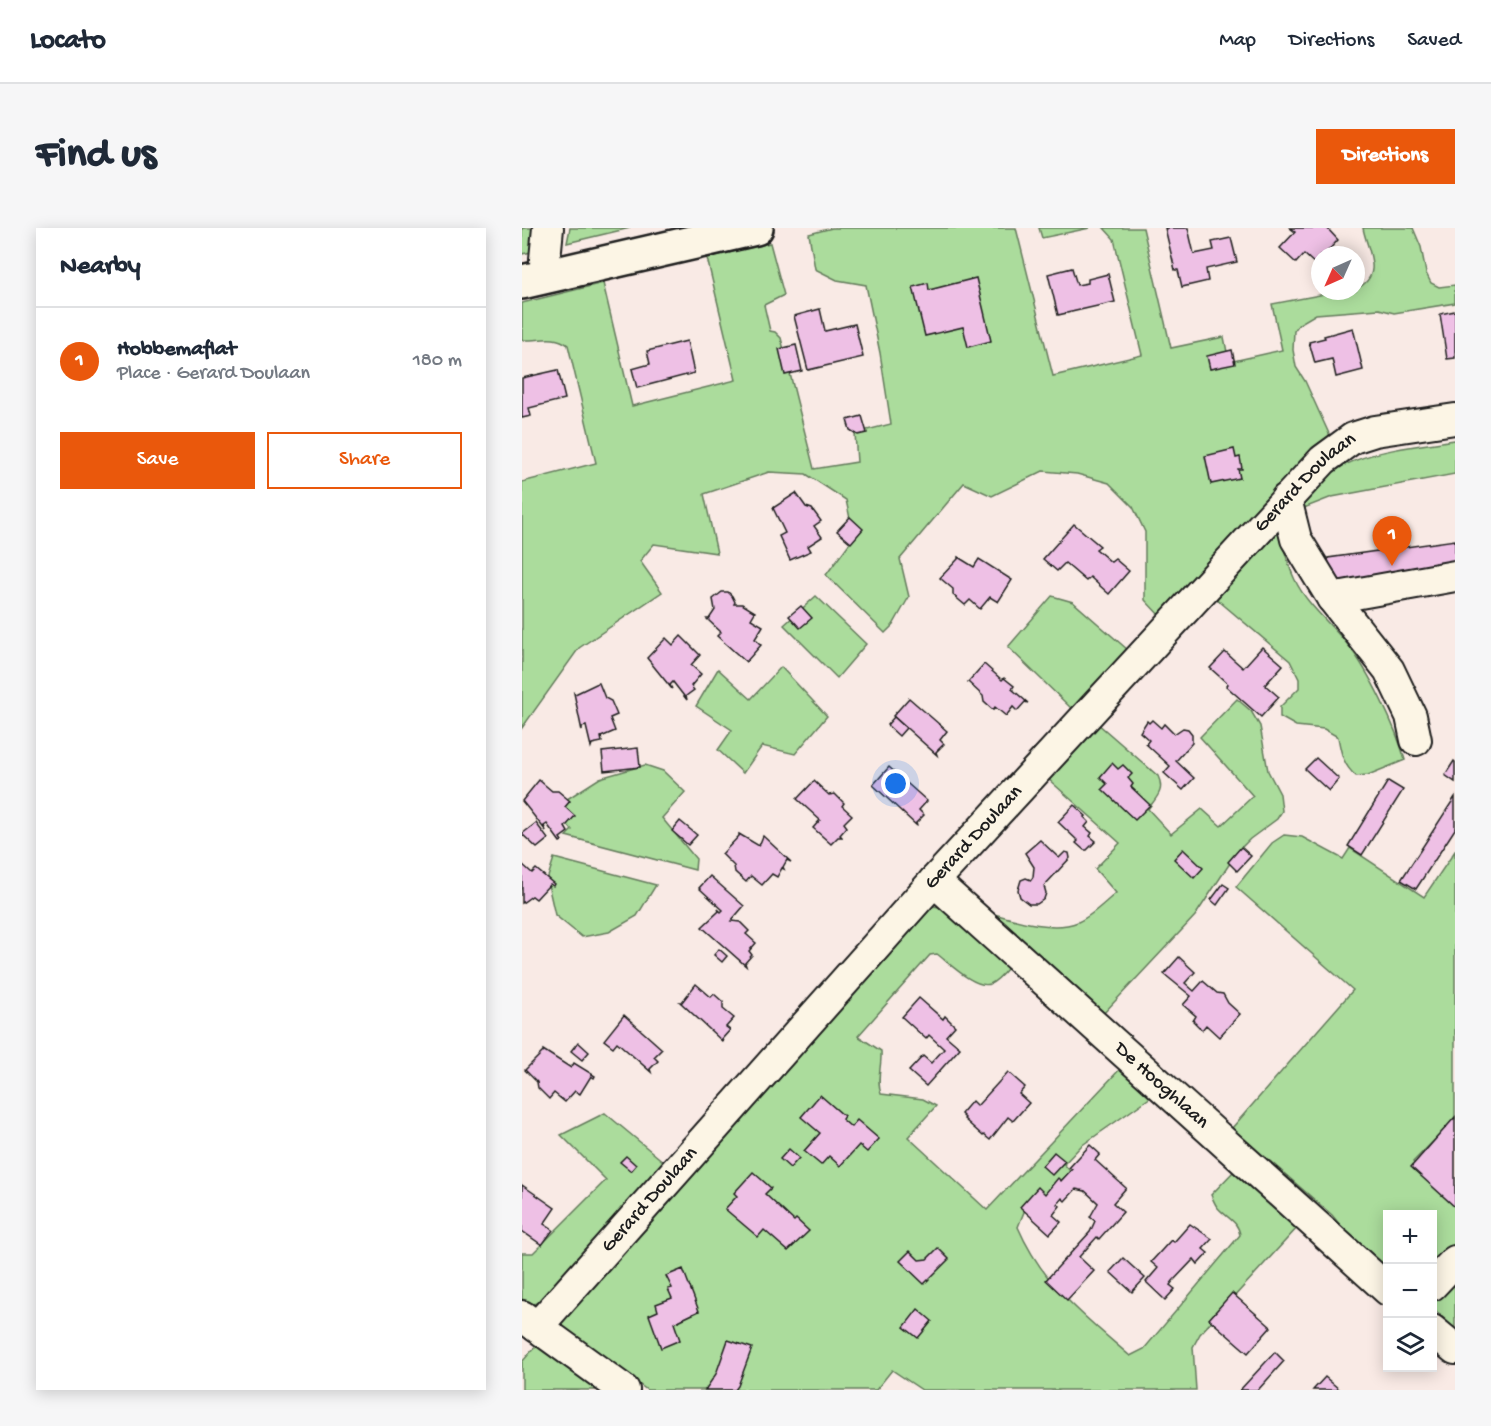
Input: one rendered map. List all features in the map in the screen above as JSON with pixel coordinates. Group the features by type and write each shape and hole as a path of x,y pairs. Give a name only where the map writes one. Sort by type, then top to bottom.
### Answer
{"main road":[{"path":"534,279 756,228"}],"street":[{"path":"534,279 548,228"},
{"name":"Gerard Doulaan","path":"530,1322 1323,460 1353,438 1375,431 1455,419"},
{"path":"1286,499 1296,539 1332,598 1389,670 1411,716 1416,740"},
{"path":"1332,598 1455,576"},
{"name":"De Hooghlaan","path":"934,881 1383,1285"},
{"path":"1437,1281 1455,1261"},
{"path":"530,1322 624,1390"},
{"path":"1437,1334 1455,1349"}],"green space":[{"path":"522,228 537,228 531,252 522,254"},
{"path":"570,228 630,228 567,243"},
{"path":"832,228 1016,228 1053,376 1142,355 1114,239 1104,228 1143,228 1171,348 1224,337 1229,362 1282,350 1272,304 1311,297 1311,300 1365,300 1365,283 1370,277 1372,262 1363,228 1413,228 1431,283 1439,287 1455,285 1455,303 1394,313 1379,309 1316,314 1299,324 1294,331 1293,350 1296,367 1305,381 1330,436 1315,446 1160,616 1145,600 1145,532 1133,507 1109,483 1077,474 1043,471 992,496 964,483 900,559 909,597 893,625 885,633 826,575 854,537 846,500 806,474 769,472 704,494 717,553 654,544 640,561 662,592 579,648 522,728 522,482 596,463 568,345 552,339 522,340 522,303 603,283 632,406 736,380 707,258 770,243 784,295 764,305 770,331 775,332 781,338 814,469 857,462 855,433 891,424 866,285 837,280 815,269 809,234"},
{"path":"1039,228 1090,228 1042,238"},
{"path":"1455,440 1455,474 1332,497 1299,510 1311,491 1327,476 1345,465 1388,451"},
{"path":"1279,532 1295,580 1312,606 1348,645 1364,669 1389,716 1405,760 1368,775 1356,776 1345,763 1338,737 1324,729 1296,726 1280,717 1280,707 1299,688 1299,679 1290,661 1213,596 1271,533"},
{"path":"816,596 866,644 837,678 784,625"},
{"path":"1052,596 1073,602 1128,650 1073,710 1008,647"},
{"path":"781,667 827,716 795,754 762,746 743,773 718,750 732,730 696,706 718,669 751,699"},
{"path":"1237,699 1251,711 1260,726 1268,771 1280,794 1282,811 1277,819 1238,851 1195,916 1103,1014 994,914 1047,926 1068,925 1088,916 1116,893 1095,869 1120,843 1047,778 1097,723 1158,776 1160,789 1148,809 1171,834 1202,809 1221,826 1253,796 1200,737"},
{"path":"645,765 663,771 685,792 662,818 696,859 695,870 566,836 572,830 553,808 600,778"},
{"path":"1284,835 1302,837 1343,859 1350,848 1424,897 1455,851 1455,1119 1413,1162 1455,1201 1455,1245 1437,1265 1437,1210 1383,1210 1383,1264 1345,1231 1332,1215 1232,1128 1353,990 1236,887 1272,843"},
{"path":"554,858 656,885 637,916 609,932 582,937 555,915 547,880"},
{"path":"932,906 940,907 1008,968 995,981 984,985 962,974 937,954 930,955 858,1036 881,1051 879,1083 881,1094 923,1099 936,1106 908,1137 987,1210 1120,1069 1151,1097 1081,1146 1064,1164 1070,1171 1045,1198 1041,1194 1024,1212 1018,1227 1028,1248 1052,1283 1097,1327 1130,1356 1144,1349 1240,1235 1237,1226 1217,1207 1211,1195 1234,1171 1297,1228 1200,1334 1193,1347 1196,1390 922,1390 892,1370 876,1390 647,1390 554,1322"},
{"path":"605,1113 664,1162 534,1304 522,1299 522,1253 533,1253 606,1180 561,1135"},
{"path":"1455,1277 1455,1329 1437,1312 1437,1297"},
{"path":"541,1340 608,1390 522,1390 522,1362"}],"building":[{"path":"1165,228 1188,228 1194,254 1214,250 1212,242 1231,238 1237,262 1206,269 1208,281 1182,287 1178,270 1175,270"},
{"path":"1290,228 1327,228 1338,240 1332,246 1311,246 1311,260 1304,254 1296,263 1280,248 1295,232"},
{"path":"1072,268 1077,285 1088,283 1088,279 1108,274 1115,302 1058,315 1048,274"},
{"path":"976,278 991,341 968,347 963,327 925,336 913,287 928,283 929,290"},
{"path":"820,309 825,331 855,324 863,357 808,370 794,316"},
{"path":"1455,311 1455,358 1447,359 1440,314"},
{"path":"1353,328 1363,370 1336,377 1332,359 1315,363 1309,342"},
{"path":"687,341 694,373 637,388 632,369 650,364 647,351"},
{"path":"796,345 802,371 785,375 779,349"},
{"path":"1232,350 1235,364 1210,369 1207,356"},
{"path":"558,370 565,399 529,408 531,416 522,418 522,378"},
{"path":"862,416 867,433 858,435 850,430 847,420"},
{"path":"1234,449 1236,458 1240,457 1242,469 1238,469 1240,478 1211,484 1205,456"},
{"path":"796,493 806,507 812,509 821,521 814,526 822,537 808,546 811,551 790,560 779,536 785,533 773,508"},
{"path":"850,517 863,529 851,543 837,531"},
{"path":"1074,524 1100,546 1096,549 1111,562 1115,559 1129,571 1109,594 1090,577 1086,581 1065,563 1057,571 1043,559"},
{"path":"1455,540 1455,574 1333,592 1328,558"},
{"path":"958,557 974,567 979,559 1012,580 998,602 990,597 980,609 970,600 965,605 953,595 953,589 940,578"},
{"path":"722,592 728,592 732,596 734,604 742,604 755,612 751,619 763,626 755,639 761,645 746,662 717,636 721,632 707,619 715,610 713,599"},
{"path":"801,606 812,618 800,628 789,616"},
{"path":"681,636 700,655 691,665 701,674 691,686 694,690 686,696 687,700 673,682 670,685 672,689 647,658 666,638 673,645"},
{"path":"1262,647 1283,665 1265,685 1279,697 1261,717 1226,686 1228,684 1210,668 1225,652 1243,668"},
{"path":"984,664 1002,680 1004,678 1014,686 1012,689 1028,703 1025,702 1017,711 1013,707 1006,716 995,707 993,710 984,702 983,696 968,682"},
{"path":"599,683 605,698 611,701 617,715 610,718 615,731 601,737 602,742 592,744 591,747 586,726 582,727 582,731 574,693"},
{"path":"909,698 947,731 940,740 944,744 936,752 937,755 893,716"},
{"path":"894,717 906,728 899,736 887,725"},
{"path":"1152,720 1161,728 1164,724 1174,734 1183,728 1188,729 1192,734 1192,743 1176,761 1194,778 1183,790 1164,773 1170,766 1146,744 1149,740 1140,732 1147,721 1149,723"},
{"path":"638,748 640,767 604,771 602,752"},
{"path":"1316,758 1339,779 1329,791 1305,769"},
{"path":"1455,762 1455,782 1445,775"},
{"path":"1112,763 1118,769 1123,765 1132,774 1128,778 1133,784 1131,787 1150,805 1135,820 1102,789 1107,784 1100,777"},
{"path":"889,767 927,801 919,810 924,815 916,823 917,826 873,785"},
{"path":"539,780 552,791 558,791 570,801 565,807 575,816 565,827 568,832 560,838 562,841 560,842 547,824 544,826 546,831 522,801"},
{"path":"814,781 829,795 835,794 844,803 842,806 852,815 844,823 847,827 840,835 842,837 838,837 831,844 813,828 820,820 797,799"},
{"path":"1388,781 1403,790 1362,855 1348,846"},
{"path":"1455,797 1455,829 1416,889 1401,880"},
{"path":"1074,805 1086,816 1084,817 1089,822 1085,827 1096,841 1087,850 1076,843 1078,841 1058,822"},
{"path":"680,821 697,835 688,845 672,831"},
{"path":"536,823 548,839 537,848 522,834"},
{"path":"739,834 759,846 763,836 791,862 787,860 784,869 782,868 777,877 772,874 762,885 751,876 746,882 735,872 734,866 722,854"},
{"path":"1040,840 1059,858 1065,852 1069,853 1070,858 1044,886 1046,893 1044,899 1037,904 1029,904 1020,897 1018,890 1021,880 1026,878 1031,880 1033,877 1034,867 1025,853"},
{"path":"1241,847 1251,856 1237,871 1228,862"},
{"path":"1183,849 1203,868 1194,878 1174,859"},
{"path":"522,864 532,873 536,869 554,884 553,886 550,884 536,899 532,896 522,903"},
{"path":"710,876 744,906 731,921 740,922 749,931 746,934 756,943 749,951 752,955 745,963 746,966 702,927 719,911 718,909 721,912 723,910 699,888"},
{"path":"1223,884 1229,888 1217,905 1211,900"},
{"path":"719,949 727,956 722,962 714,955"},
{"path":"1179,957 1195,972 1185,983 1194,991 1203,981 1217,993 1223,994 1228,1003 1240,1014 1219,1037 1206,1025 1202,1030 1193,1021 1196,1016 1183,1005 1191,996 1164,974"},
{"path":"696,984 711,997 714,994 723,1002 723,1009 734,1018 726,1027 730,1030 722,1039 723,1042 680,1002"},
{"path":"919,998 943,1019 945,1016 955,1026 946,1036 960,1048 926,1086 909,1071 923,1056 931,1063 944,1049 929,1035 926,1039 902,1017"},
{"path":"624,1015 662,1049 654,1057 658,1061 650,1069 651,1072 617,1042 613,1047 604,1040"},
{"path":"578,1042 589,1052 582,1060 571,1051"},
{"path":"543,1050 571,1068 574,1063 595,1076 594,1078 591,1076 580,1094 575,1091 565,1102 554,1093 549,1099 525,1070"},
{"path":"1008,1072 1025,1087 1019,1094 1029,1103 1013,1121 1008,1117 990,1140 961,1114 972,1101 977,1106"},
{"path":"820,1095 844,1116 842,1119 851,1127 857,1120 879,1139 867,1152 859,1145 840,1166 829,1156 821,1165 804,1151 820,1133 801,1117"},
{"path":"1455,1117 1455,1207 1411,1167"},
{"path":"1090,1145 1100,1154 1095,1160 1126,1188 1113,1203 1123,1212 1079,1257 1094,1271 1067,1300 1046,1280 1090,1232 1095,1221 1090,1217 1098,1203 1085,1191 1076,1189 1065,1201 1062,1198 1057,1204 1060,1206 1053,1215 1061,1222 1050,1234 1020,1207 1038,1187 1045,1194 1058,1178 1061,1181 1072,1169 1069,1168"},
{"path":"789,1149 799,1158 790,1168 780,1159"},
{"path":"1054,1152 1065,1161 1052,1175 1042,1166"},
{"path":"626,1156 636,1165 631,1171 620,1162"},
{"path":"753,1172 771,1188 765,1194 794,1221 796,1219 809,1231 788,1251 764,1230 758,1237 725,1209 737,1196 734,1193"},
{"path":"522,1185 555,1208 544,1224 553,1230 542,1245 522,1231"},
{"path":"1190,1224 1212,1239 1203,1249 1208,1253 1198,1264 1194,1259 1173,1281 1170,1285 1175,1289 1165,1300 1146,1282 1158,1268 1151,1262"},
{"path":"938,1248 949,1259 924,1284 900,1261 910,1251 919,1260 927,1259"},
{"path":"1123,1258 1145,1278 1132,1292 1110,1272"},
{"path":"683,1269 699,1311 674,1323 680,1340 661,1348 649,1315 658,1311 656,1304 672,1298 668,1289 672,1288 666,1276"},
{"path":"1232,1293 1271,1327 1248,1353 1209,1319"},
{"path":"918,1309 932,1321 918,1338 904,1327"},
{"path":"728,1340 752,1348 738,1386 735,1390 705,1390 716,1374"},
{"path":"1275,1352 1284,1361 1258,1390 1240,1390"},
{"path":"1325,1377 1340,1390 1313,1390"}],"place":[{"name":"Hobbemaflat","path":"1392,566"}]}
